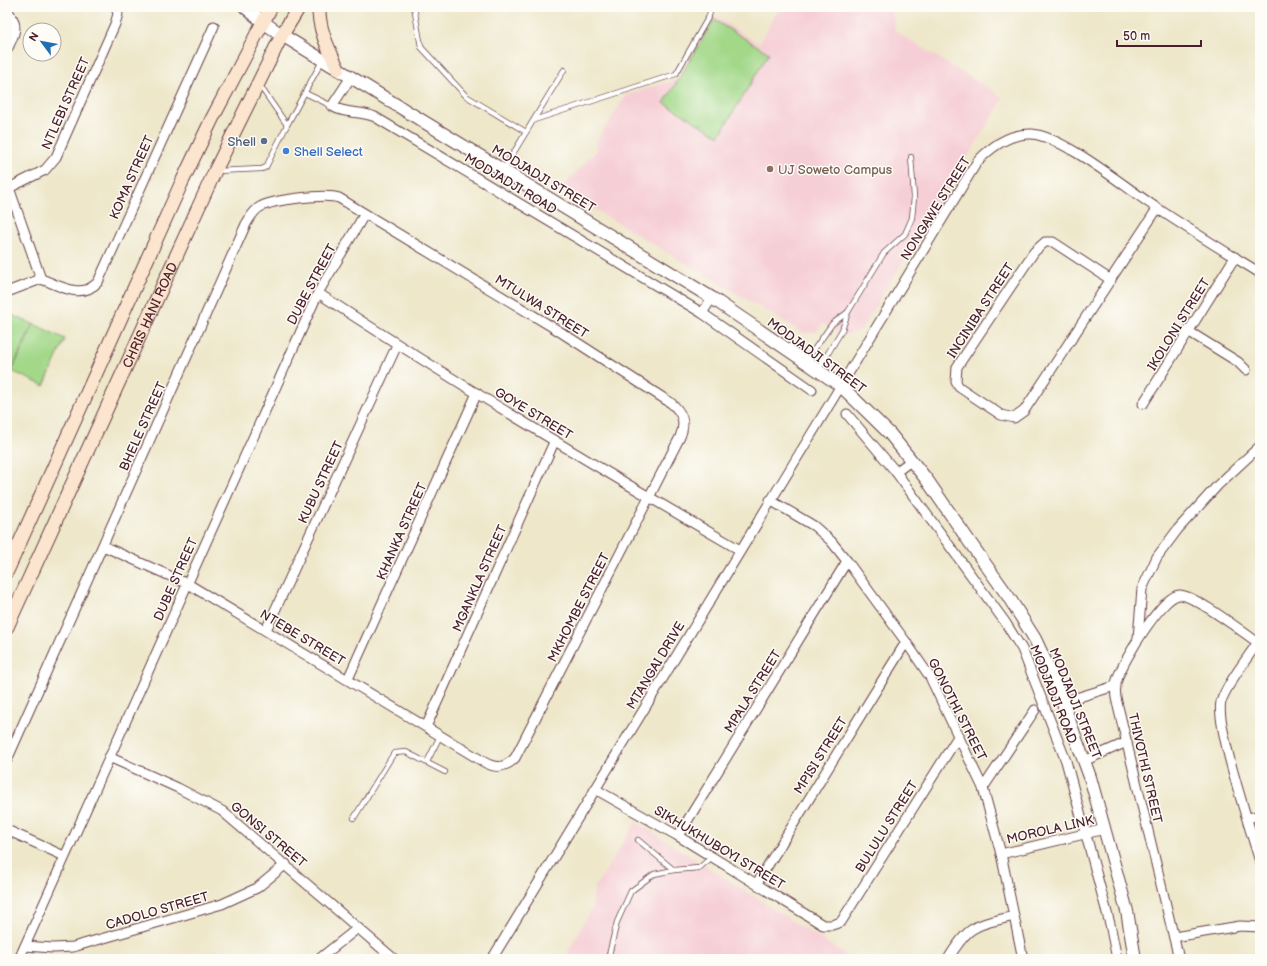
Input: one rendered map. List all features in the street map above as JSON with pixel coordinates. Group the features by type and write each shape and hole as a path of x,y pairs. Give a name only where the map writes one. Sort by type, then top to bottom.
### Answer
{"main road":[{"name":"CHRIS HANI ROAD","path":"7,571 184,177 212,119 271,7"},
{"name":"CHRIS HANI ROAD","path":"7,628 12,603 215,171 257,83 282,35 299,7"},
{"path":"319,7 321,26 325,40 338,69"}],"street":[{"name":"NTLEBI STREET","path":"8,185 45,170 56,158 115,24 118,14 116,7"},
{"name":"MODJADJI STREET","path":"245,7 282,35 712,298 841,386 890,434 912,460 1008,596 1031,632 1063,702 1084,761 1105,829 1127,911 1135,959"},
{"path":"7,10 16,28 7,50"},
{"name":"KOMA STREET","path":"41,279 81,292 88,291 98,282 214,26"},
{"path":"332,106 351,77"},
{"name":"MODJADJI ROAD","path":"332,106 340,112 366,112 375,117 702,313 812,390"},
{"name":"NONGAWE STREET","path":"841,386 977,162 1000,142 1015,136 1031,134 1055,140 1157,209 1260,274"},
{"path":"7,292 41,279 8,185"},
{"name":"BHELE STREET","path":"7,760 246,224 254,212 265,204 329,195 339,198 364,214"},
{"name":"INCINIBA STREET","path":"1110,280 1053,242 1045,242 1034,252 957,367 956,382 959,387 1001,415 1014,418 1019,416 1024,411 1157,209"},
{"name":"DUBE STREET","path":"19,959 318,293 364,214"},
{"name":"MTULWA STREET","path":"364,214 558,331 671,403 678,409 683,420 684,428 680,437"},
{"name":"IKOLONI STREET","path":"1143,404 1235,257"},
{"name":"GOYE STREET","path":"318,293 397,345 649,498 740,550"},
{"path":"702,313 712,298"},
{"path":"1188,331 1238,362 1246,370"},
{"name":"KUBU STREET","path":"266,630 397,345"},
{"name":"MTANGAI DRIVE","path":"492,959 770,500 841,386"},
{"name":"KHANKA STREET","path":"348,679 477,393"},
{"name":"MODJADJI ROAD","path":"847,414 896,472 1005,622 1022,648 1066,761 1110,924 1117,959"},
{"name":"MKHOMBE STREET","path":"484,762 492,767 499,767 507,764 515,758 680,437"},
{"name":"MGANKLA STREET","path":"426,727 555,440"},
{"path":"1138,640 1142,589 1157,557 1178,528 1218,485 1260,446"},
{"path":"896,472 912,460"},
{"name":"GONOTHI STREET","path":"770,500 814,526 831,541 930,677 983,788 1001,854 1023,959"},
{"name":"NTEBE STREET","path":"103,546 188,584 484,762"},
{"name":"MPALA STREET","path":"678,836 847,561"},
{"path":"1063,702 1115,686 1118,676 1138,640 1165,603 1176,596 1191,598 1259,643 1228,689 1221,703 1220,715 1230,758 1260,862"},
{"name":"MPISI STREET","path":"757,883 906,642"},
{"name":"THIVOTHI STREET","path":"1115,686 1116,698 1179,959"},
{"path":"983,788 1035,710"},
{"name":"BULULU STREET","path":"832,925 841,922 958,735"},
{"path":"1084,761 1127,742"},
{"name":"GONSI STREET","path":"109,757 178,788 222,811 286,864 394,959"},
{"name":"SIKHUKHUBOYI STREET","path":"595,789 713,856 823,925 832,925"},
{"path":"1248,818 1260,815"},
{"name":"MOROLA LINK","path":"1001,854 1105,829"},
{"path":"7,830 64,856"},
{"name":"CADOLO STREET","path":"25,946 53,948 73,947 222,904 257,888 286,864"},
{"path":"948,959 961,938 970,929 981,924 1014,916"},
{"path":"1174,937 1240,926 1260,926"},
{"path":"319,959 358,928"}],"lane":[{"path":"414,7 421,47 466,96 526,132"},
{"path":"534,120 676,74 709,16 711,7"},
{"path":"215,171 266,167 323,59"},
{"path":"503,170 564,70"},
{"path":"257,83 287,125"},
{"path":"305,93 332,106"},
{"path":"818,370 842,330 848,312 884,253 905,234 912,218 914,197 911,157"},
{"path":"806,361 832,324 848,312"},
{"path":"427,762 440,736"},
{"path":"354,818 394,753 406,752 445,772"},
{"path":"638,840 674,870"},
{"path":"608,959 616,922 631,891 654,874 674,870 699,868 713,856"}],"shaded area":[{"name":"UJ Soweto Campus","path":"780,7 892,7 895,31 1004,98 860,331 842,336 823,323 817,332 803,333 606,216 562,188 597,150 596,142 626,95 677,79 713,15 759,44"},
{"path":"636,822 852,959 569,959 568,951 592,908 594,889"}],"green space":[{"path":"714,20 769,53 719,136 664,103"},
{"path":"7,313 33,324 11,371 7,369"},
{"path":"34,324 65,339 44,386 12,371"}],"place":[{"name":"Shell","path":"264,141"},
{"name":"Shell Select","path":"286,151"},
{"name":"UJ Soweto Campus","path":"770,169"}]}
